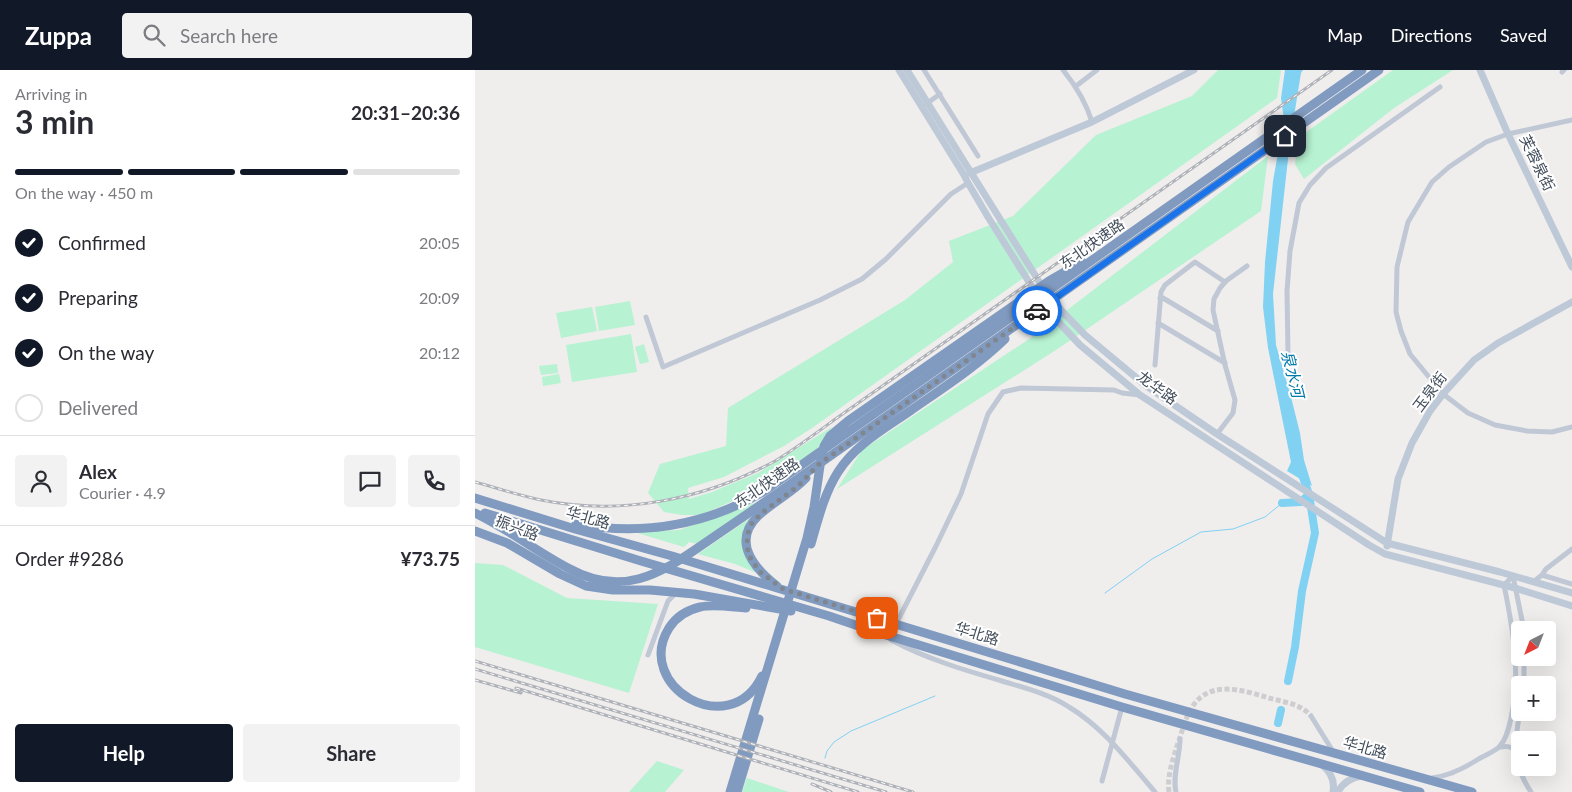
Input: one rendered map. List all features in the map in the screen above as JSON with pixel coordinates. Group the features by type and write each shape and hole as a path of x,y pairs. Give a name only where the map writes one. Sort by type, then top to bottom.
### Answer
{"highway":[{"name":"东北快速路","path":"531,516 594,527 650,528 693,522 740,505 773,486 1362,70"},
{"name":"东北快速路","path":"548,556 570,569 594,578 617,582 641,579 672,566 1379,70"},
{"path":"737,792 769,668 812,518 822,452 830,436 848,421 1062,273 1112,247"},
{"path":"729,792 829,488 837,472 864,443 973,367 1029,317"},
{"path":"788,592 771,581 755,566 748,554 747,535 752,523 759,515 797,487 819,464"},
{"name":"华北路","path":"475,498 1125,694 1471,792"},
{"path":"475,511 548,556"},
{"name":"华北路","path":"475,511 829,616 1122,707 1420,792"},
{"path":"475,529 507,543 567,578 586,586 613,590 677,592 829,616"},
{"name":"振兴路","path":"475,529 501,534 548,556"},
{"path":"769,668 755,688 744,698 731,704 709,706 693,702 680,693 669,680 663,665 661,648 667,633 675,621 693,609 710,606 755,609 771,608"}],"street":[{"name":"龙华路","path":"899,70 925,104"},
{"name":"龙华路","path":"907,70 925,104 968,174 1041,283 1061,310 1117,363 1145,385 1217,434 1387,544 1572,593"},
{"path":"924,70 978,156"},
{"path":"1063,70 1076,86 1087,106 1091,122"},
{"path":"1076,86 1097,70"},
{"path":"968,174 1091,122 1194,70"},
{"name":"芙蓉泉街","path":"1480,70 1508,134 1572,268"},
{"path":"1288,355 1287,291 1290,251 1299,203 1310,185 1326,168 1440,87"},
{"path":"925,104 940,94"},
{"path":"1572,120 1508,134 1486,142 1449,167 1432,182 1408,222 1403,239 1397,267 1396,312 1410,354 1443,394 1468,413 1495,425 1527,431 1552,432 1572,427"},
{"name":"龙华路","path":"968,174 968,183 1048,311 1080,345 1140,395 1385,554 1515,588 1572,606"},
{"path":"645,317 663,367 820,300 862,279 886,259 951,194 968,183"},
{"path":"1155,365 1160,298 1165,285 1195,262 1225,282"},
{"path":"1217,434 1233,413 1235,400 1213,310 1220,288 1247,266"},
{"path":"1160,298 1218,331"},
{"name":"玉泉街","path":"1385,554 1402,466 1412,443 1430,411 1475,360 1498,344 1572,302"},
{"path":"1158,323 1225,363"},
{"path":"896,624 937,546 961,494 988,414 1003,392 1021,388 1114,390 1122,394 1140,395"},
{"path":"1533,582 1542,575 1545,569 1572,549"},
{"path":"1542,575 1572,584"},
{"path":"1500,747 1508,732 1514,705 1517,676 1512,623 1504,585 1513,576"},
{"path":"1513,576 1521,621"},
{"path":"648,655 669,601 677,592"},
{"path":"873,631 925,657 1059,701 1087,718 1155,792"},
{"path":"1102,781 1122,707"},
{"path":"1311,716 1335,754"},
{"path":"1176,792 1175,780 1180,740"},
{"path":"1425,779 1444,776 1461,770 1500,747 1511,747"},
{"path":"1319,764 1332,777 1334,782 1333,792"},
{"path":"1338,792 1346,782 1355,777 1362,776"},
{"path":"1522,776 1531,792"}],"green space":[{"path":"1218,70 1281,70 1277,98 812,428 784,446 724,477 688,488 689,499 712,492 758,473 832,427 817,449 753,492 701,515 682,515 664,512 648,493 660,464 726,446 728,408 905,300 953,262 949,241 1013,216 1096,135 1192,96"},
{"path":"1393,70 1453,70 1394,108 1304,179 1295,164 1298,138"},
{"path":"1268,156 1261,211 1056,350 837,489 862,450 1032,337"},
{"path":"630,301 635,325 599,331 595,307"},
{"path":"592,307 597,331 561,338 556,313"},
{"path":"631,334 637,372 572,382 566,345"},
{"path":"644,344 649,362 640,364 635,347"},
{"path":"557,364 558,373 541,375 539,366"},
{"path":"559,374 561,383 543,386 542,377"},
{"path":"757,502 698,544 689,542 684,547 634,532 679,530"},
{"path":"759,512 746,527 757,573 735,564 698,554"},
{"path":"475,563 503,565 567,598 658,604 629,693 475,647"},
{"path":"657,761 684,770 665,792 629,792"},
{"path":"747,778 789,792 742,792"}],"water":[{"name":"泉水河","path":"1285,70 1303,70 1290,141 1273,294 1276,345 1291,397 1300,433 1304,460 1312,486 1287,471 1291,462 1268,348 1263,307 1265,262 1273,181 1284,120 1281,98"}],"waterway":[{"name":"泉水河","path":"1288,681 1295,647 1302,591 1315,533 1309,494 1301,472"},
{"path":"1282,503 1301,502 1305,498"},
{"path":"1105,593 1152,559 1201,532 1233,529 1265,517 1282,503"},
{"path":"825,758 827,751 834,742 851,731 935,696"},
{"name":"泉水河","path":"1278,723 1281,710"}],"tunnel":[{"path":"1169,792 1171,767 1185,723 1197,701 1206,694 1215,690 1226,689 1248,692 1292,704 1311,716"}],"railway":[{"path":"475,482 541,500 571,505 601,506 631,505 690,495 748,475 775,461 797,446 1332,70"},
{"path":"475,661 913,792"},
{"path":"475,669 886,792"},
{"path":"475,680 521,693"},
{"path":"516,688 858,792"},
{"path":"812,784 831,792"}],"way so far":[{"path":"877,618 788,592 777,586 759,571 748,554 746,541 752,523 759,515 797,487 819,464 1037,311"}],"route":[{"path":"1037,311 1285,136"}]}
